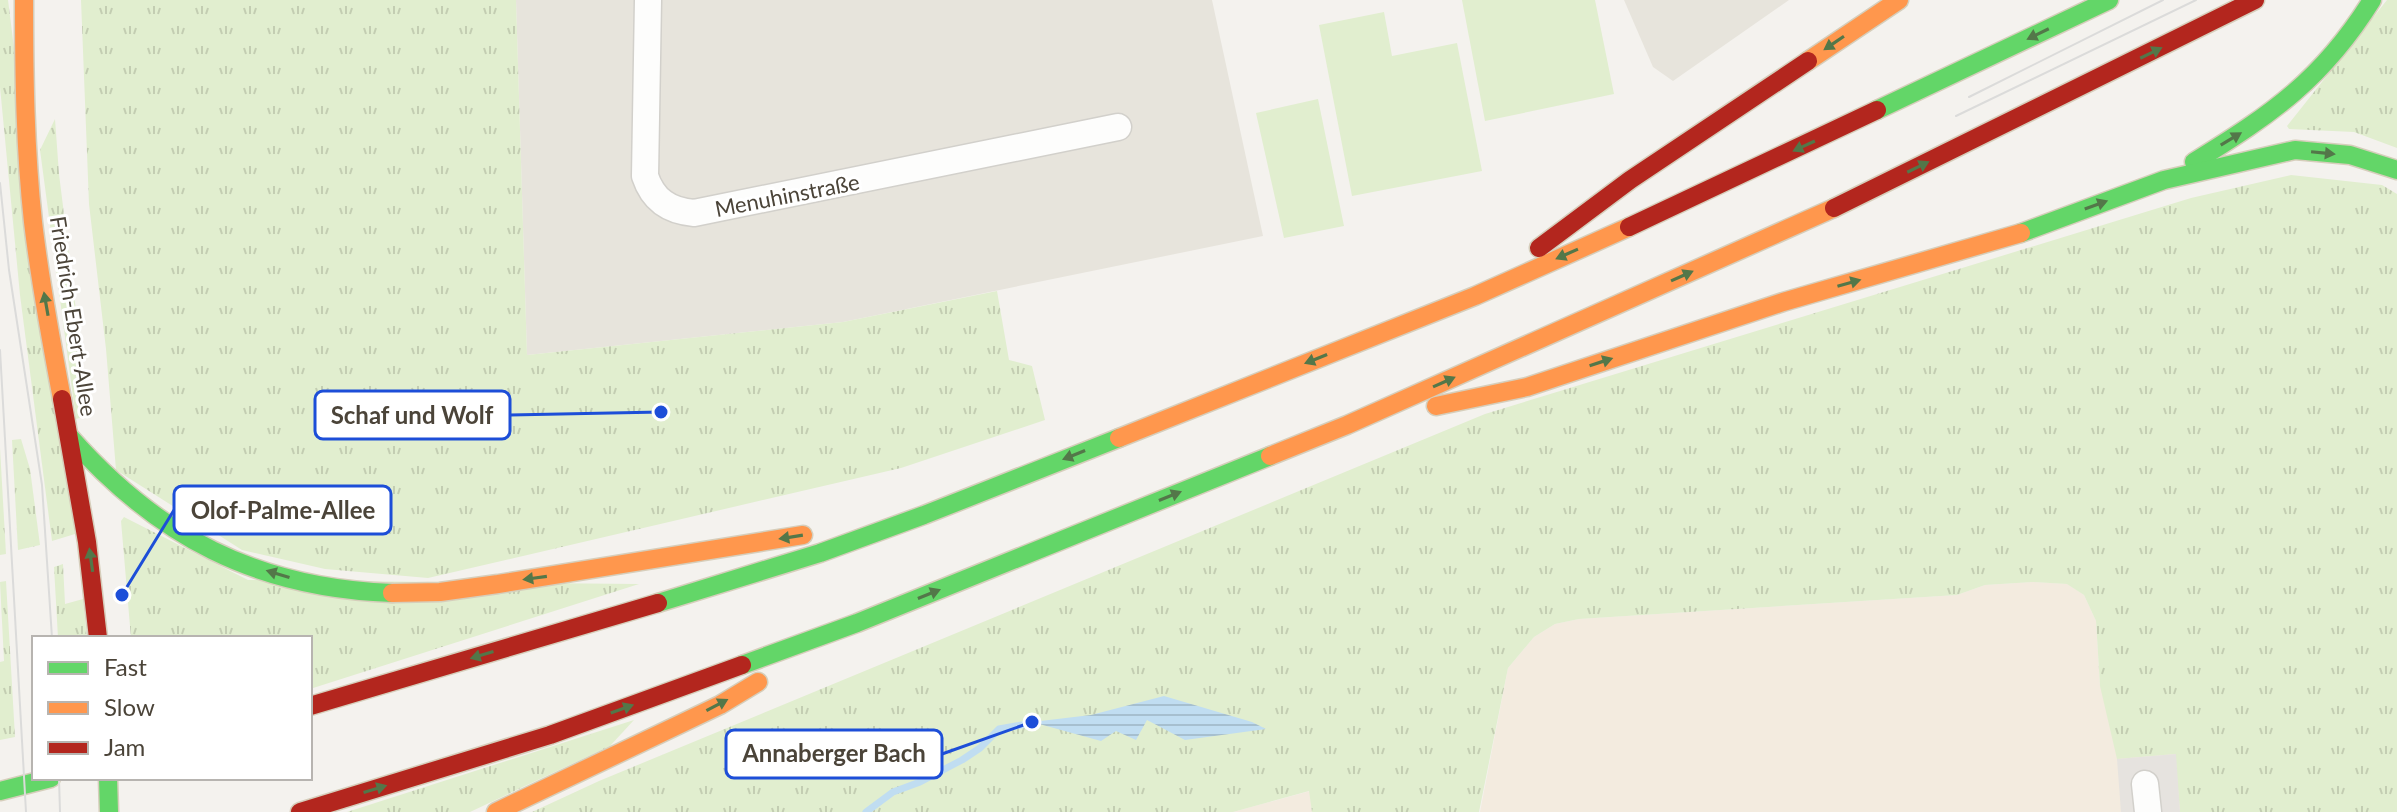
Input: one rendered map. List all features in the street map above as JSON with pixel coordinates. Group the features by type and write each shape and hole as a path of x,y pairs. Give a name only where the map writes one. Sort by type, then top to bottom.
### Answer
{"main road":[{"name":"Friedrich-Ebert-Allee","path":"24,0 24,93 37,253 91,560 98,636"},
{"path":"1475,296 1630,180 1899,0"},
{"path":"312,705 752,575 924,515 1475,296 1653,216 2109,0"},
{"path":"300,812 550,735 857,623 1347,425 1825,213 2255,0"},
{"path":"2164,180 2254,126 2301,90 2342,46 2372,0"},
{"path":"1347,425 1527,387 1783,302 2018,234 2164,180 2295,150 2350,155 2397,170"},
{"path":"69,436 101,473 127,496 179,533 215,552 252,567 330,587 374,592 420,593 540,578 924,515"},
{"path":"496,812 720,705 857,623"},
{"path":"0,791 43,780"},
{"path":"108,780 109,812"}],"street":[{"name":"Menuhinstraße","path":"648,0 645,176 655,197 671,209 682,212 694,213 801,193 1118,127"},
{"path":"2145,784 2148,812"}],"shaded area":[{"path":"516,0 1212,0 1263,236 843,322 527,355"},
{"path":"1624,0 1789,0 1673,81 1653,67"},
{"path":"2033,582 2068,584 2084,595 2096,621 2100,686 2360,812 1480,812 1508,668 1534,637 1555,624 1579,619 1957,595 1985,585"},
{"path":"2176,754 2180,812 2121,812 2117,759"},
{"path":"1310,791 1312,812 1233,812"}],"green space":[{"path":"0,0 8,0 75,534 52,541 20,295 0,87"},
{"path":"81,0 516,0 527,355 843,322 997,291 1009,360 1032,366 1045,420 901,468 428,578 325,569 242,550 116,470 89,204"},
{"path":"1462,0 1595,0 1614,94 1485,121"},
{"path":"2387,0 2397,0 2397,148 2354,132 2289,129 2287,126"},
{"path":"1384,12 1392,56 1457,43 1482,171 1352,196 1319,25"},
{"path":"1318,99 1344,226 1284,238 1256,113"},
{"path":"55,119 89,415 76,419 40,150"},
{"path":"2291,175 2382,185 2397,194 2397,812 2180,812 2175,754 2117,759 2100,686 2096,621 2084,595 2067,584 2033,582 1985,585 1957,595 1579,619 1555,624 1534,637 1508,668 1479,812 1312,812 1309,791 1233,812 532,812 599,781 1485,414 2191,198"},
{"path":"21,439 30,469 40,545 18,550 12,440"},
{"path":"0,448 6,554 0,555"},
{"path":"124,517 248,580 639,584 312,688 312,636 131,636 121,521"},
{"path":"63,564 65,604 83,599 87,636 58,636 54,567"},
{"path":"6,581 15,737 0,740 0,662 4,661 0,582"},
{"path":"634,720 610,746 470,812 347,812"}],"water":[{"path":"1164,696 1266,729 1185,740 1147,720 1136,740 1116,731 1101,741 1032,722 1091,715"}],"waterway":[{"path":"866,812 893,792 962,760 999,729 1038,722"}],"tram line":[{"path":"1969,97 2163,0"},
{"path":"1956,116 2196,0"},
{"path":"0,183 9,270 42,485 52,636"},
{"path":"0,350 26,812"},
{"path":"59,780 60,812"}],"traffic: fast":[{"path":"1877,110 2109,0"},
{"path":"2194,162 2248,128 2294,93 2334,52 2372,0"},
{"path":"2021,233 2164,180 2295,150 2350,155 2397,170"},
{"path":"69,436 103,472 138,502 174,529 213,550 254,568 297,581 392,593"},
{"path":"658,603 820,553 1119,438"},
{"path":"742,665 857,623 1270,456"},
{"path":"0,791 43,780"},
{"path":"108,780 109,812"}],"traffic: slow":[{"path":"24,0 30,195 42,289 62,399"},
{"path":"1808,61 1899,0"},
{"path":"1270,456 1347,425 1834,208"},
{"path":"1119,438 1475,296 1629,227"},
{"path":"1436,406 1527,387 1783,302 2021,233"},
{"path":"392,593 440,592 498,584 803,535"},
{"path":"496,812 720,705 758,682"}],"traffic: jam":[{"path":"1834,208 2255,0"},
{"path":"1539,248 1630,180 1808,61"},
{"path":"1629,227 1877,110"},
{"path":"62,399 87,542 98,636"},
{"path":"312,705 658,603"},
{"path":"300,812 550,735 742,665"}],"place":[{"name":"Schaf und Wolf","path":"661,412"},
{"name":"Olof-Palme-Allee","path":"122,595"},
{"name":"Annaberger Bach","path":"1032,722"}]}
